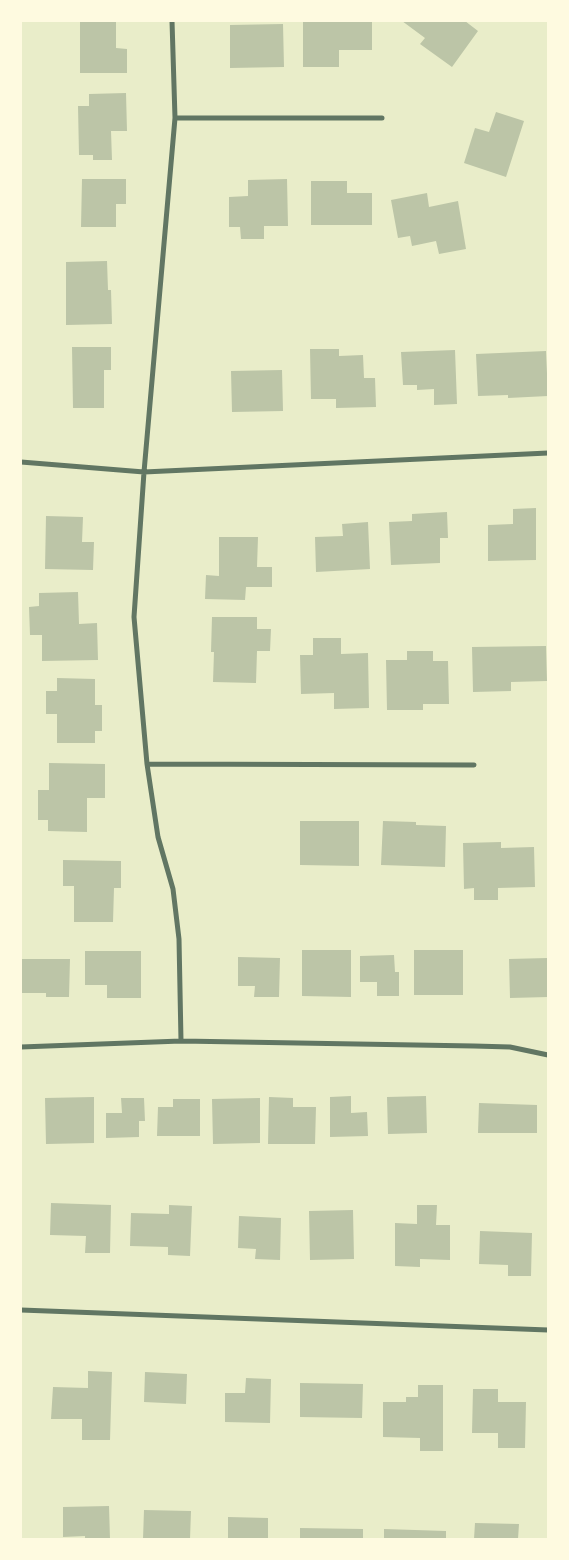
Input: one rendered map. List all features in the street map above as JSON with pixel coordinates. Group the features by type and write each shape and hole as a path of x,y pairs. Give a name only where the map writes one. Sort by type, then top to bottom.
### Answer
{"street":[{"path":"172,21 176,118 144,472 134,617 147,764 158,837 173,889 179,939 181,1041"},
{"path":"176,118 382,118"},
{"path":"21,462 144,472 548,452"},
{"path":"147,764 474,765"},
{"path":"21,1047 181,1041 474,1046 510,1048 548,1055"},
{"path":"21,1310 548,1330"}],"building":[{"path":"80,21 116,21 116,48 127,49 127,73 80,73"},
{"path":"303,21 372,21 372,50 339,50 339,67 303,67"},
{"path":"402,21 465,21 478,31 452,67 420,44 425,38"},
{"path":"283,24 284,67 230,68 230,25"},
{"path":"126,93 127,131 111,131 112,160 93,160 93,155 79,155 78,106 89,106 89,94"},
{"path":"496,112 524,121 506,177 464,163 475,128 489,132"},
{"path":"82,179 126,179 126,204 116,204 116,227 81,227"},
{"path":"287,179 288,226 264,226 264,239 241,239 240,227 229,227 229,197 248,196 248,180"},
{"path":"311,181 347,181 347,193 372,193 372,225 311,225"},
{"path":"427,193 429,207 458,201 466,249 439,254 436,241 412,246 410,236 398,238 391,200"},
{"path":"107,261 108,290 111,290 112,324 66,325 66,262"},
{"path":"72,347 111,347 111,370 104,370 104,408 73,408"},
{"path":"310,349 339,349 339,356 363,355 364,378 375,378 376,407 336,408 336,399 311,399"},
{"path":"455,350 457,404 434,405 434,389 417,390 417,385 403,385 401,352"},
{"path":"546,351 548,396 508,398 508,395 478,396 476,354"},
{"path":"282,370 283,411 232,412 231,371"},
{"path":"536,508 536,560 488,561 488,525 513,524 513,509"},
{"path":"447,512 448,538 440,538 440,563 391,565 389,522 412,521 412,514"},
{"path":"46,516 83,517 82,542 94,542 93,570 45,569"},
{"path":"368,522 370,569 316,572 315,537 343,536 342,524"},
{"path":"219,537 258,537 257,567 272,567 272,587 246,587 245,600 205,599 206,575 219,576"},
{"path":"78,592 79,624 97,623 98,660 42,661 42,635 30,635 29,607 39,606 39,593"},
{"path":"212,617 257,617 257,629 271,629 270,651 257,651 256,683 213,682 214,652 211,652"},
{"path":"313,638 341,638 341,654 368,653 369,708 334,709 334,693 301,694 300,655 313,655"},
{"path":"546,646 547,681 511,682 511,691 473,692 472,647"},
{"path":"407,651 433,651 433,661 448,661 449,704 423,704 423,710 387,710 386,660 407,660"},
{"path":"57,678 95,679 95,705 102,705 102,731 95,731 95,743 57,743 57,714 46,714 46,691 57,691"},
{"path":"49,763 105,764 105,798 87,798 87,832 48,831 48,820 38,820 38,790 49,790"},
{"path":"300,821 359,821 359,866 300,865"},
{"path":"383,821 416,822 416,825 446,826 445,867 381,865"},
{"path":"501,842 501,848 534,847 535,887 498,888 498,900 474,900 474,888 464,889 463,843"},
{"path":"63,860 121,861 121,888 114,888 113,922 74,922 74,886 63,886"},
{"path":"302,950 351,950 351,997 302,996"},
{"path":"414,950 463,950 463,995 414,995"},
{"path":"85,951 141,951 141,998 107,998 107,985 85,985"},
{"path":"394,955 395,972 399,972 399,996 377,996 377,982 360,982 360,956"},
{"path":"238,957 280,958 279,997 254,997 255,986 238,986"},
{"path":"548,958 548,997 510,998 509,959"},
{"path":"21,959 70,959 69,997 46,997 46,993 21,993"},
{"path":"351,1096 351,1113 367,1112 368,1136 330,1137 330,1097"},
{"path":"426,1096 427,1133 388,1134 387,1097"},
{"path":"94,1097 94,1143 46,1144 45,1098"},
{"path":"269,1097 293,1098 293,1107 316,1107 315,1144 268,1144"},
{"path":"121,1098 144,1098 145,1121 139,1121 139,1137 106,1138 106,1113 122,1113"},
{"path":"260,1098 260,1143 213,1144 212,1099"},
{"path":"173,1099 200,1099 200,1136 157,1136 158,1107 173,1107"},
{"path":"479,1103 537,1105 537,1133 478,1133"},
{"path":"51,1203 111,1205 110,1253 85,1253 86,1236 50,1235"},
{"path":"169,1205 192,1206 190,1256 168,1255 168,1247 130,1246 131,1213 169,1214"},
{"path":"417,1205 437,1205 436,1225 450,1225 450,1260 420,1259 420,1267 395,1266 395,1223 417,1224"},
{"path":"353,1210 354,1259 310,1260 309,1211"},
{"path":"239,1216 281,1218 280,1260 255,1259 256,1249 238,1248"},
{"path":"480,1231 532,1233 531,1276 508,1276 508,1265 479,1264"},
{"path":"88,1371 112,1372 110,1440 82,1440 82,1419 51,1419 53,1387 88,1388"},
{"path":"145,1372 187,1374 186,1404 144,1402"},
{"path":"246,1378 271,1379 270,1423 225,1422 225,1393 245,1393"},
{"path":"300,1383 363,1384 362,1418 300,1417"},
{"path":"418,1385 443,1385 443,1451 420,1451 420,1438 383,1437 383,1402 406,1402 406,1397 418,1397"},
{"path":"473,1389 498,1389 498,1402 526,1402 525,1448 498,1448 498,1433 472,1433"},
{"path":"109,1506 110,1539 85,1539 85,1536 63,1537 63,1507"},
{"path":"144,1510 191,1511 190,1539 143,1539"},
{"path":"228,1517 268,1518 268,1539 228,1539"},
{"path":"475,1523 519,1524 518,1539 474,1539"},
{"path":"300,1528 363,1529 363,1539 300,1539"},
{"path":"384,1529 446,1531 446,1539 384,1539"}]}
